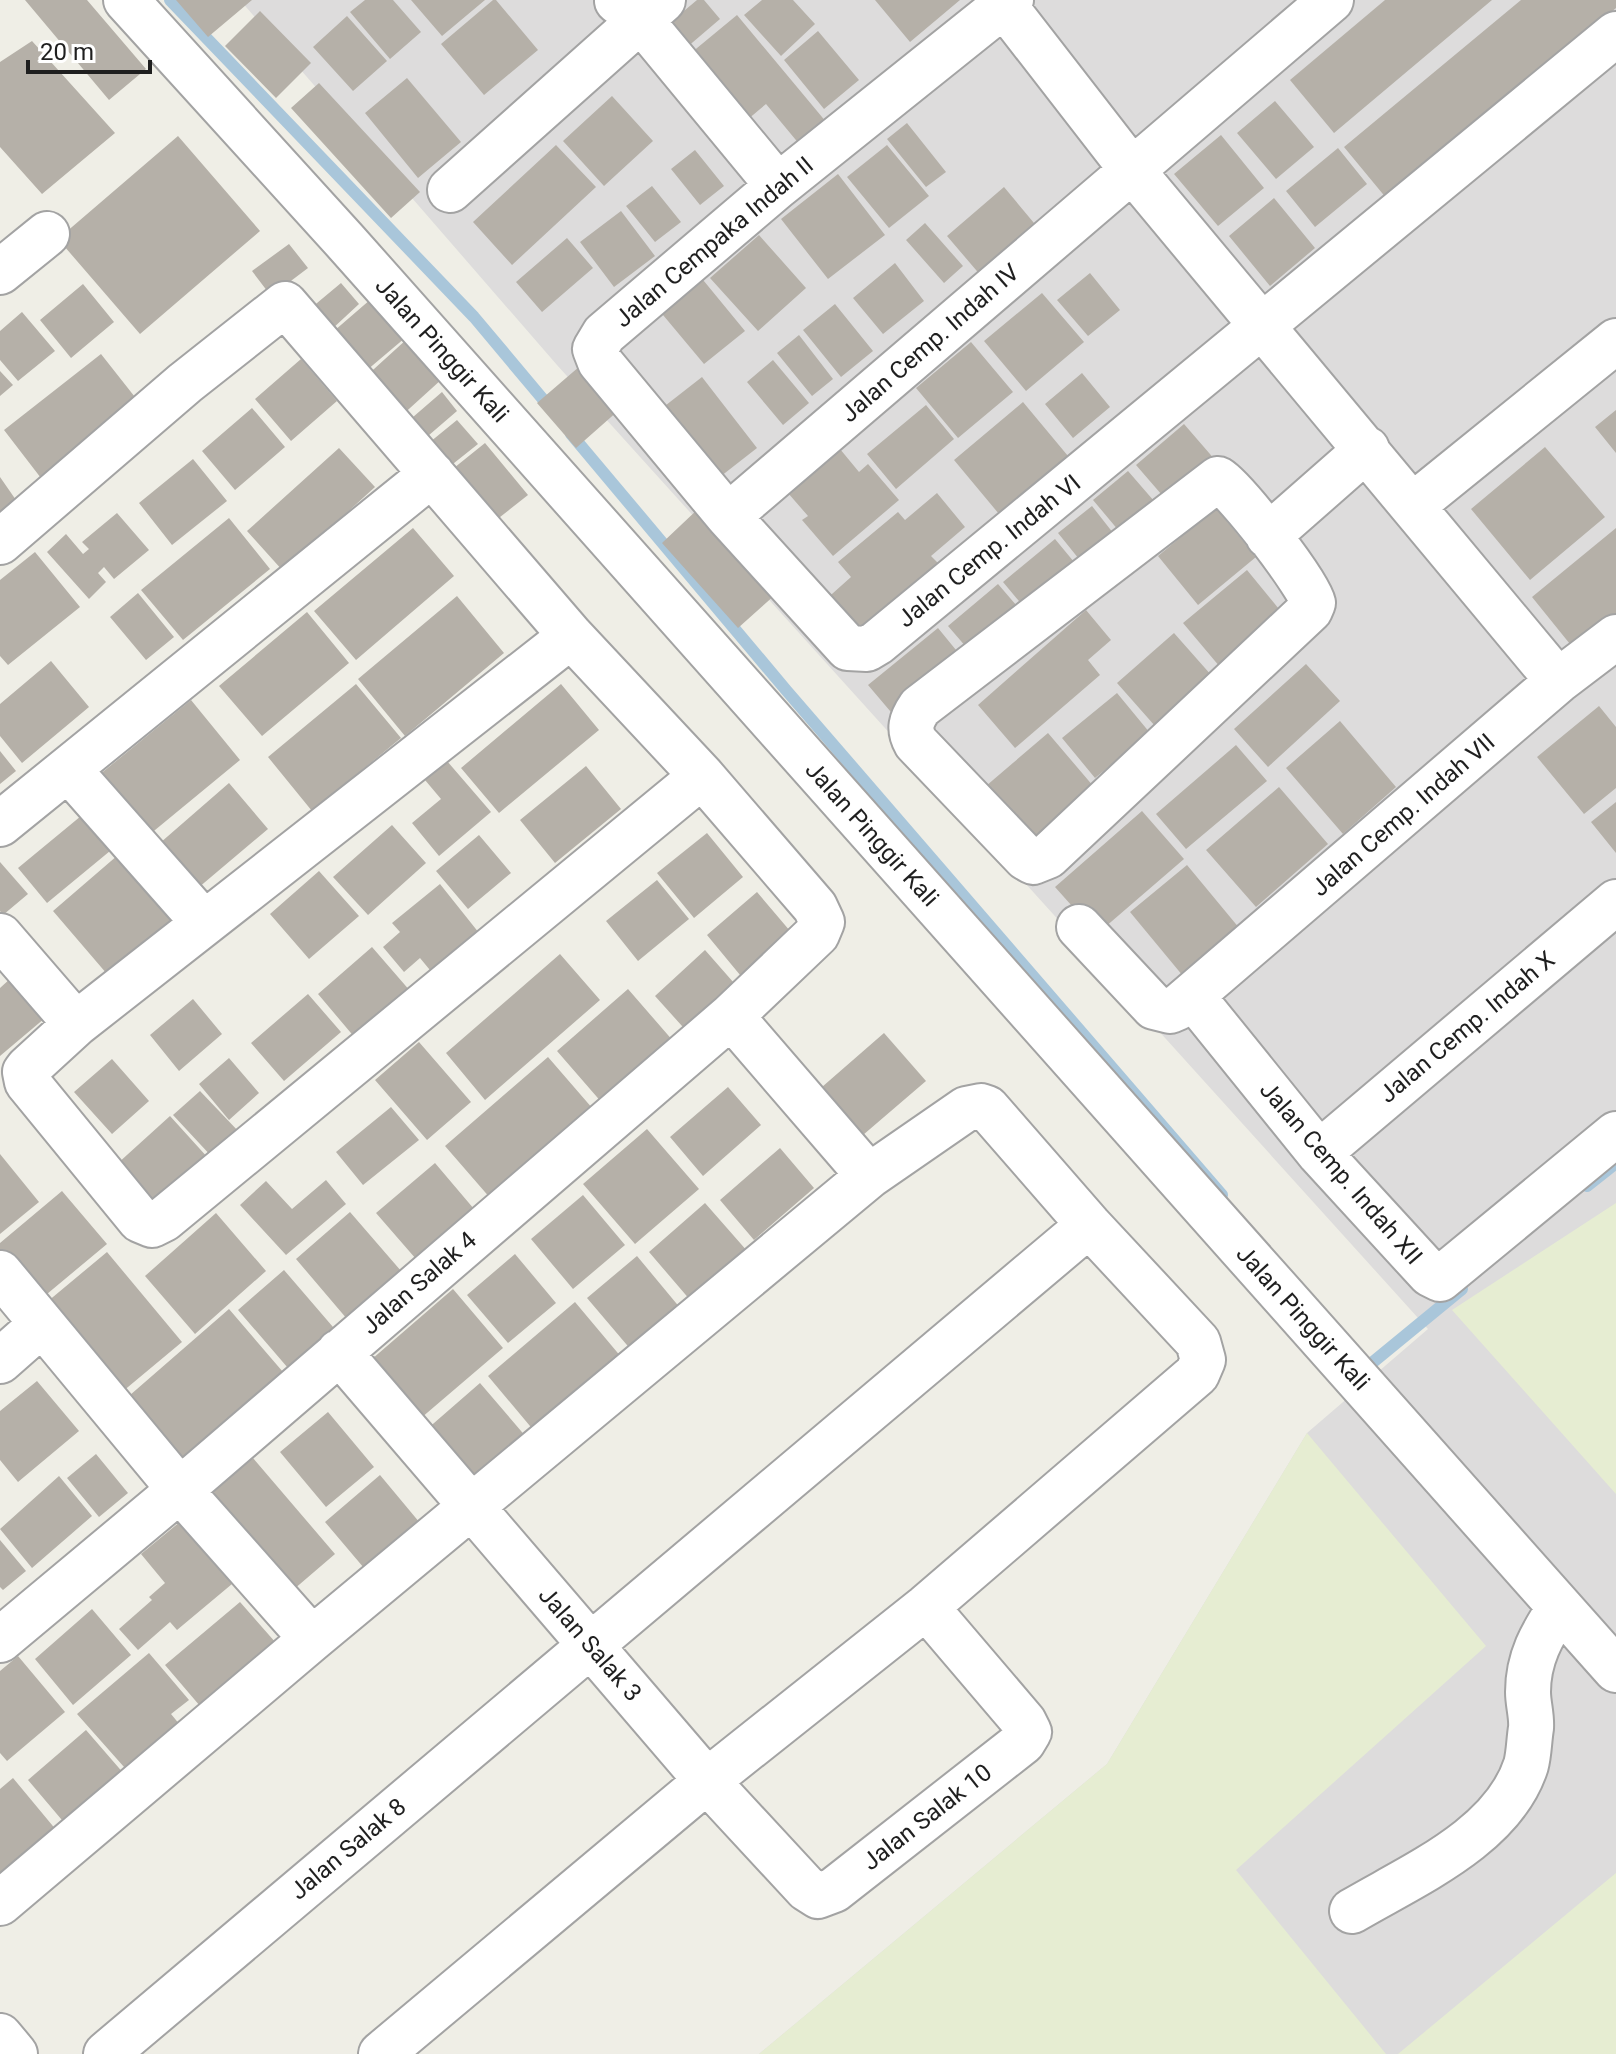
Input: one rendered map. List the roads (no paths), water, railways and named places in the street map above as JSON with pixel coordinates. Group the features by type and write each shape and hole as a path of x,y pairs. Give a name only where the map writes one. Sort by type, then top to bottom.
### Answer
{"street":[{"name":"Jalan Pinggir Kali","path":"126,0 345,241 1616,1670"},
{"name":"Jalan Cemp. Indah IV","path":"728,516 1331,0"},
{"path":"1008,3 1132,170 1558,681"},
{"name":"Jalan Cempaka Indah II","path":"728,516 600,362 595,349 604,334 778,186 1008,3"},
{"path":"450,190 639,6 778,186"},
{"name":"Jalan Cemp. Indah VI","path":"728,516 848,648 867,649 1616,34"},
{"path":"0,272 47,234"},
{"path":"0,542 185,383 285,304 571,636 702,776 152,1225 140,1220 27,1082 25,1072 76,1024 571,636"},
{"path":"1412,506 1616,341"},
{"path":"1268,536 1367,449"},
{"path":"0,824 432,474"},
{"path":"1212,481 1222,481 1268,536 1309,592 1313,603 1310,610 1040,861 1033,862 1019,852 916,743 910,731 911,722 920,707 1212,481"},
{"name":"Jalan Cemp. Indah VII","path":"1193,997 1558,681 1609,656"},
{"path":"68,769 204,923"},
{"name":"Jalan Salak 4","path":"0,1640 180,1490 731,1016 820,930 819,915 702,776"},
{"name":"Jalan Cemp. Indah X","path":"1319,1153 1616,902"},
{"path":"1079,927 1154,1007 1170,1011 1193,997"},
{"path":"0,936 76,1024"},
{"name":"Jalan Cemp. Indah XII","path":"1193,997 1319,1153 1430,1274 1440,1279 1616,1134"},
{"path":"731,1016 869,1176"},
{"path":"0,1903 869,1176 958,1113 981,1106 993,1112 1089,1225 1198,1342 1203,1360 1197,1374 926,1607 707,1781 381,2054"},
{"name":"Jalan Salak 8","path":"106,2054 1089,1225"},
{"path":"0,1273 180,1490 312,1639"},
{"path":"0,1361 42,1324"},
{"name":"Jalan Salak 3","path":"339,1352 707,1781"},
{"name":"Jalan Salak 10","path":"707,1781 807,1889 818,1896 834,1890 1023,1742 1029,1732 1024,1722 926,1607"},
{"path":"1352,1911 1484,1829 1509,1800 1526,1764 1531,1723 1528,1693 1531,1662 1540,1637 1560,1607"},
{"path":"0,2036 15,2054"}],"waterway":[{"path":"170,0 474,317 552,410"},
{"path":"571,434 786,690 1222,1195"},
{"path":"1587,1186 1616,1163"},
{"path":"1362,1362 1367,1367 1462,1289"}]}
